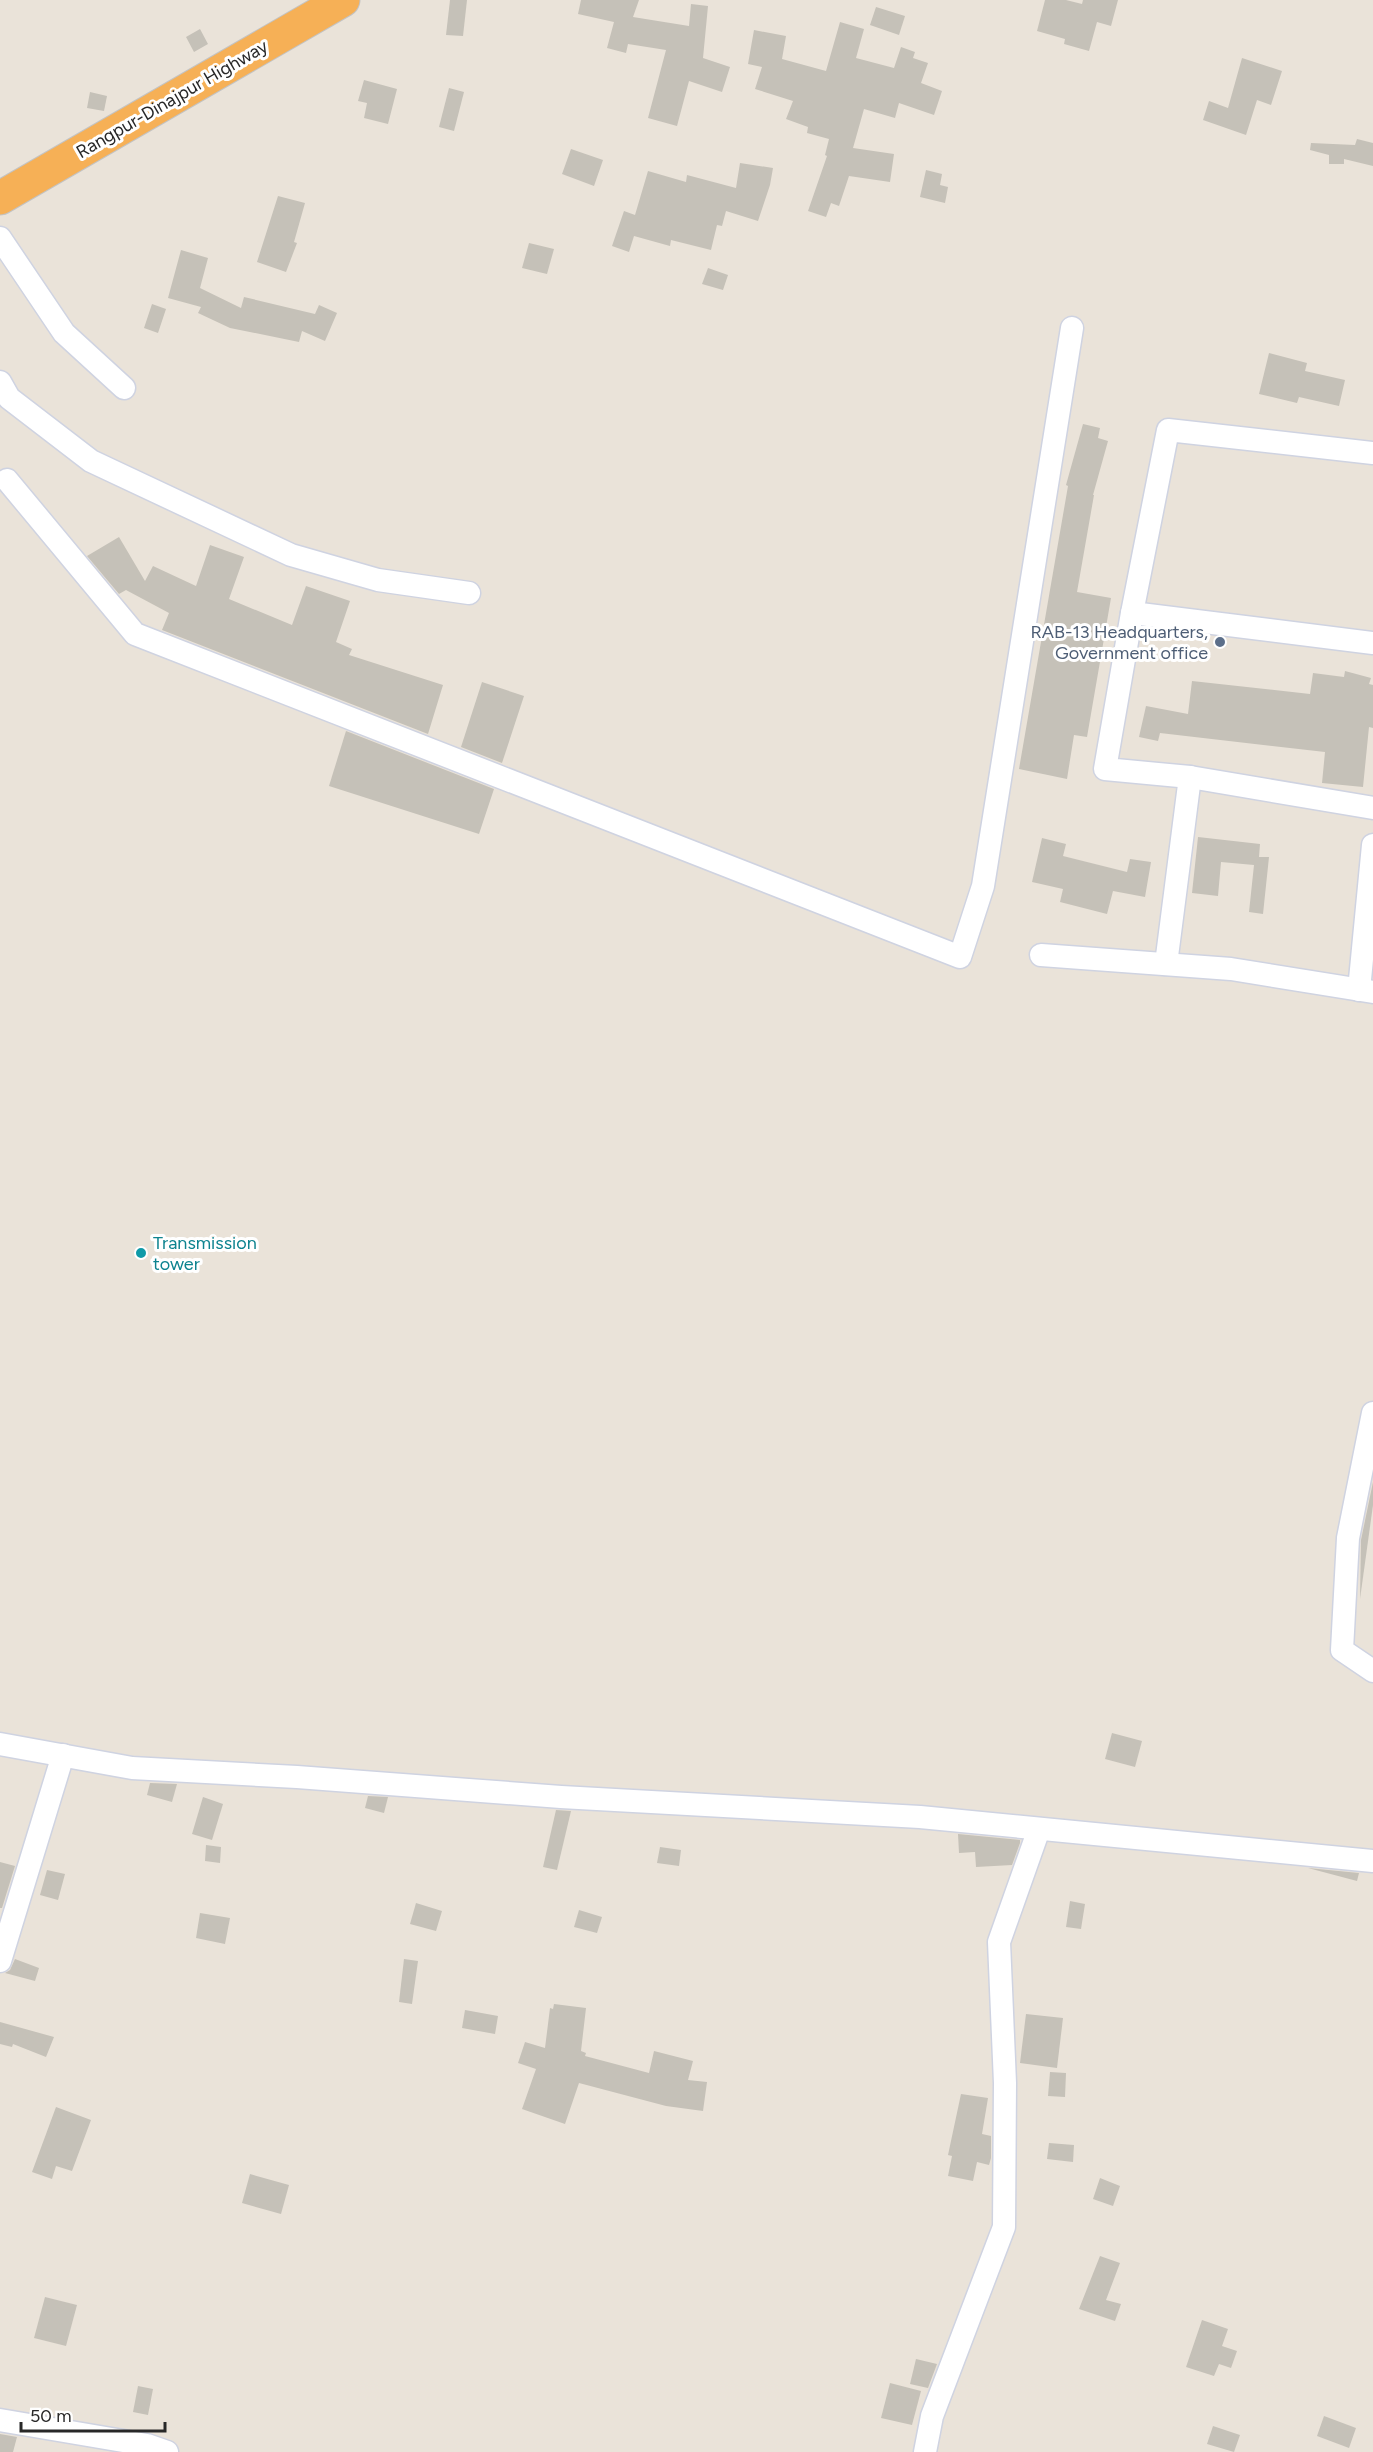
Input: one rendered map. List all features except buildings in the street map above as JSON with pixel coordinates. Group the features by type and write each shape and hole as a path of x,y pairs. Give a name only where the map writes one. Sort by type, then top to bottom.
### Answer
{"highway":[{"name":"Rangpur-Dinajpur Highway","path":"0,198 343,0"}],"street":[{"path":"0,238 64,333 124,388"},
{"path":"7,480 135,634 960,957 983,886 1072,328"},
{"path":"0,382 9,398 91,461 291,555 378,579 469,593"},
{"path":"1373,453 1168,430 1132,613 1106,769 1190,777 1373,808"},
{"path":"1132,613 1373,643"},
{"path":"1166,964 1190,777"},
{"path":"1041,956 1231,969 1366,991 1373,845"},
{"path":"1373,1413 1348,1538 1342,1650 1373,1671"},
{"path":"0,1744 132,1768 297,1777 573,1798 920,1817 1373,1861"},
{"path":"0,1961 63,1755"},
{"path":"925,2452 932,2416 1005,2227 1005,2083 999,1942 1039,1829"},
{"path":"0,2420 147,2445 167,2452"}],"place":[{"name":"RAB-13 Headquarters, Government office","path":"1220,642"},
{"name":"Transmission tower","path":"141,1253"}]}
